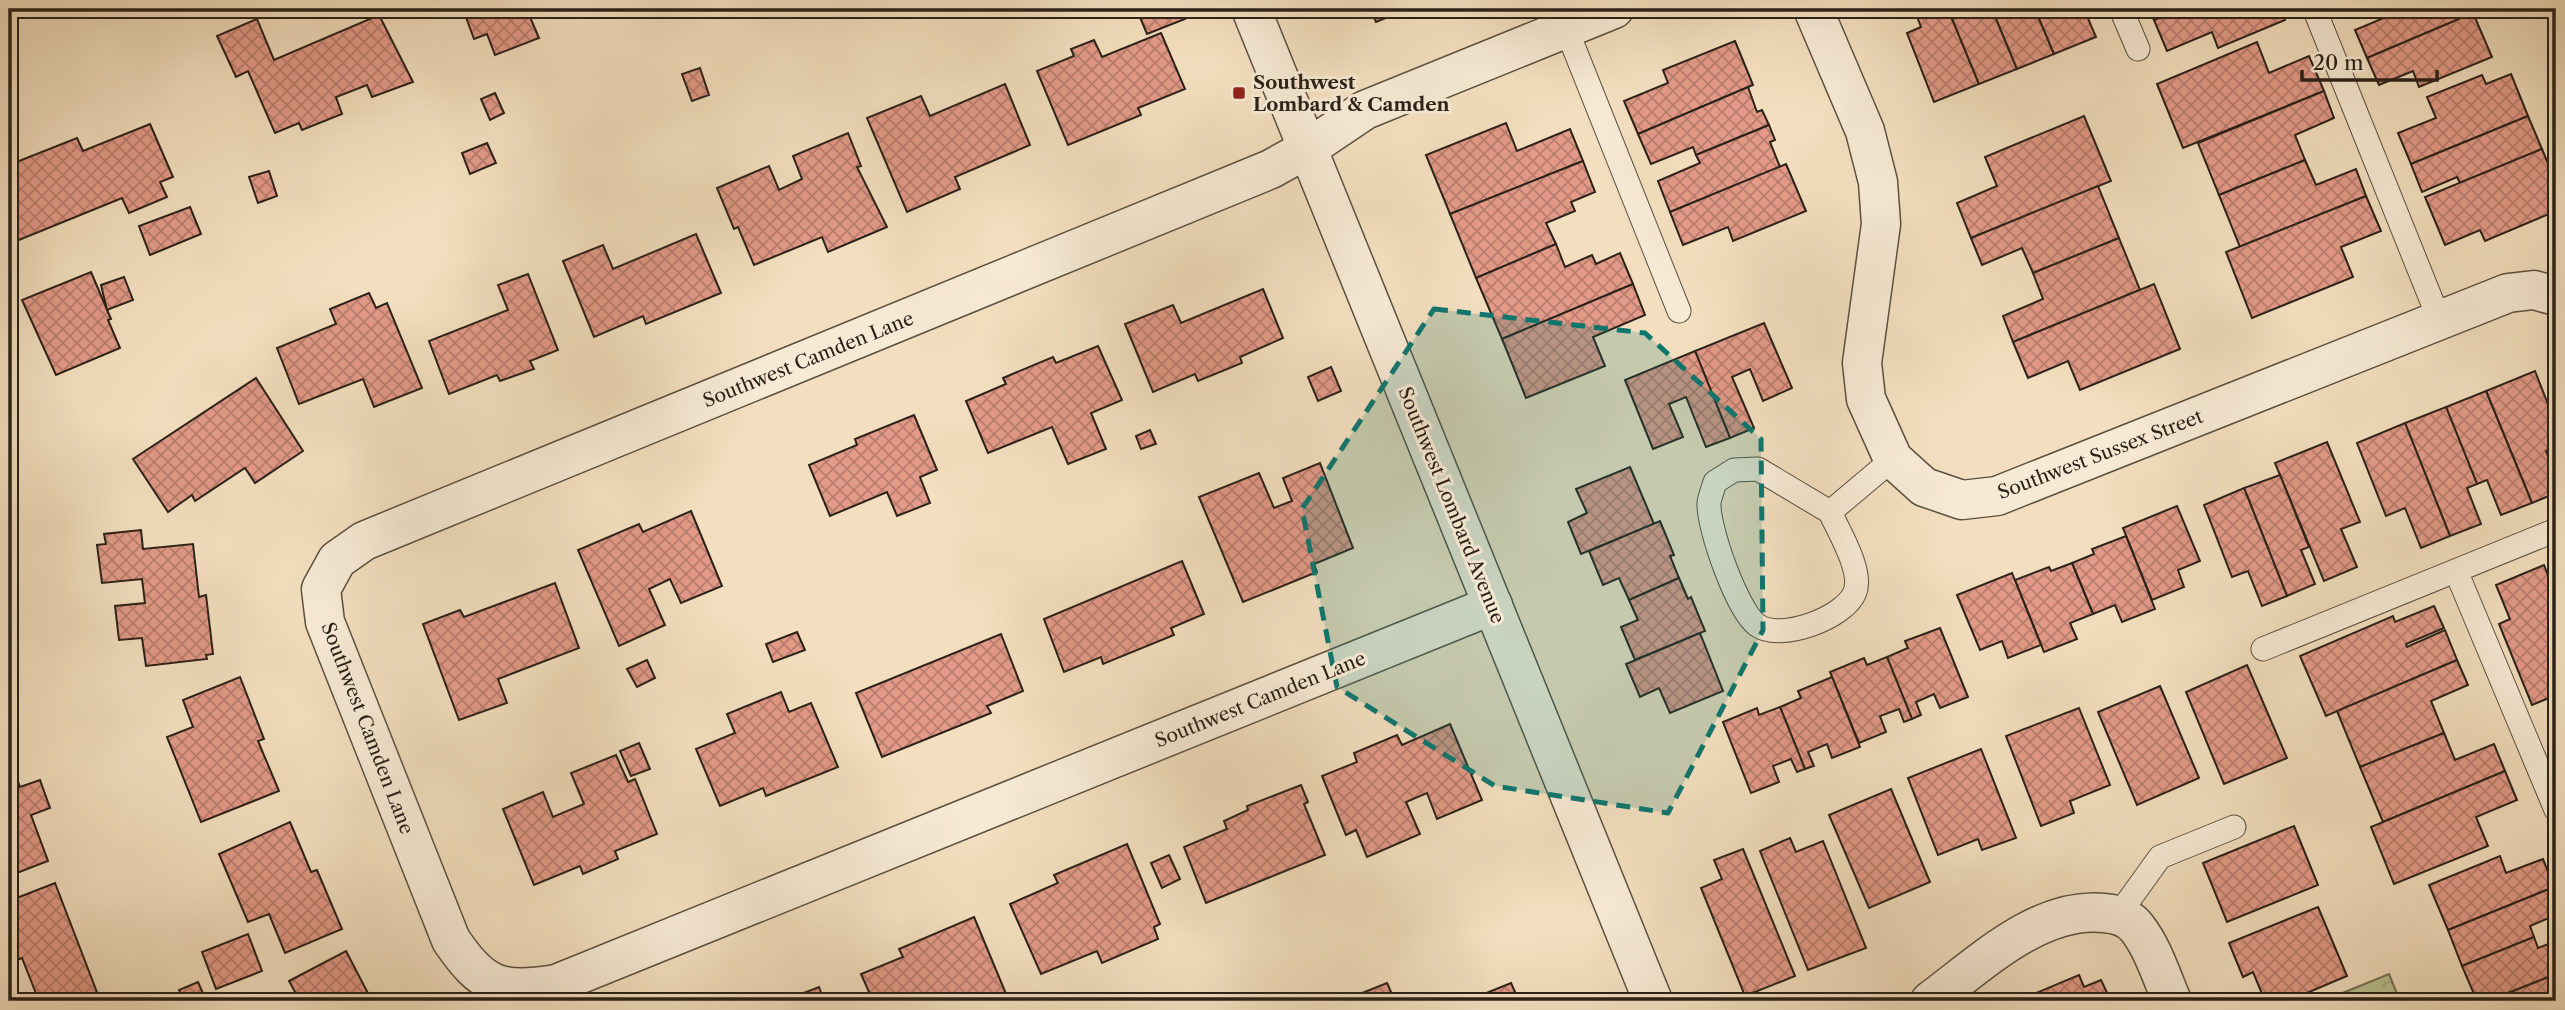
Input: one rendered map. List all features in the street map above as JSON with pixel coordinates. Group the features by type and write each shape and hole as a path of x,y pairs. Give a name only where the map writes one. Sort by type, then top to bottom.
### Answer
{"street":[{"name":"Southwest Lombard Avenue","path":"1251,9 1653,1001"},
{"name":"Southwest Camden Lane","path":"1493,605 556,984 521,990 490,983 468,965 451,940 325,622 321,589 337,560 364,541 1272,169 1365,110 1572,20 1614,9"},
{"name":"Southwest Sussex Street","path":"1813,9 1865,131 1878,182 1881,224 1862,363 1866,399 1893,459 1924,487 1962,500 1997,496 2508,293 2534,290 2556,296"},
{"path":"1930,1001 2021,934 2072,914 2098,912 2119,914 2137,926 2172,1001"}],"lane":[{"path":"2121,9 2138,50"},
{"path":"2316,13 2439,319"},
{"path":"1572,20 1679,311"},
{"path":"1830,512 1893,459"},
{"path":"1758,469 1830,512 1856,569 1856,591 1846,606 1826,619 1780,632 1759,627 1744,613 1712,532 1709,502 1715,482 1734,470 1758,469"},
{"path":"2263,649 2556,530"},
{"path":"2456,571 2556,810"},
{"path":"2119,914 2160,857 2234,827"}],"highlighted area":[{"path":"1434,309 1645,333 1761,439 1763,630 1668,813 1495,786 1337,687 1302,509"}],"green space":[{"path":"2389,974 2400,1001 2323,1001"}],"building":[{"path":"463,9 553,9 530,17 539,38 495,55 487,34 474,39"},
{"path":"1181,9 1185,19 1147,34 1137,10"},
{"path":"1370,9 1408,9 1376,22"},
{"path":"1914,9 1948,9 1979,84 1934,102 1907,33 1921,27"},
{"path":"1948,9 1992,9 2017,69 1979,84"},
{"path":"1992,9 2035,9 2054,54 2017,69"},
{"path":"2035,9 2084,9 2096,37 2054,54"},
{"path":"2149,9 2182,9 2154,20"},
{"path":"2182,9 2280,9 2285,20 2218,48 2212,32 2167,51 2154,20"},
{"path":"2389,9 2471,9 2473,13 2367,58 2355,30 2391,15"},
{"path":"2473,13 2492,57 2419,87 2413,71 2379,85 2367,58"},
{"path":"379,15 413,82 372,97 367,85 336,97 342,114 302,130 299,123 275,133 248,71 236,77 217,36 257,19 274,60"},
{"path":"1161,33 1185,89 1138,108 1141,115 1068,145 1037,71 1074,56 1071,49 1094,40 1102,57"},
{"path":"1735,41 1753,85 1638,134 1624,101 1668,83 1663,70"},
{"path":"2257,42 2269,73 2309,56 2324,91 2183,148 2157,84"},
{"path":"700,68 709,95 692,101 682,74"},
{"path":"2511,74 2528,116 2411,164 2398,133 2436,118 2427,97 2482,75 2486,84"},
{"path":"1005,84 1030,145 955,177 960,189 907,212 867,118 921,96 930,116"},
{"path":"1748,87 1757,112 1762,110 1769,125 1696,155 1693,147 1651,164 1638,134"},
{"path":"2324,91 2334,118 2295,135 2305,160 2219,195 2198,143"},
{"path":"495,93 504,113 490,120 481,99"},
{"path":"2084,116 2111,181 1971,238 1957,203 1997,186 1985,157"},
{"path":"2528,116 2542,149 2460,183 2457,177 2422,192 2411,164"},
{"path":"1506,123 1517,151 1570,129 1583,161 1450,214 1426,155"},
{"path":"150,124 173,177 160,182 167,197 129,213 122,198 9,244 9,165 77,138 83,151"},
{"path":"1769,125 1775,140 1770,142 1780,167 1670,212 1658,181 1700,163 1696,155"},
{"path":"848,133 861,166 857,167 887,227 828,252 822,237 754,265 738,227 734,229 717,188 769,166 779,190 802,179 793,156"},
{"path":"487,143 496,163 470,174 462,153"},
{"path":"2542,149 2556,183 2556,211 2485,241 2480,230 2445,245 2425,197"},
{"path":"2305,160 2316,185 2356,169 2366,196 2240,247 2219,195"},
{"path":"1583,161 1595,192 1571,202 1575,211 1546,223 1556,244 1476,278 1450,214"},
{"path":"1786,164 1806,211 1733,241 1728,227 1683,245 1670,212"},
{"path":"269,171 277,196 258,203 249,177"},
{"path":"2098,186 2119,238 2033,273 2022,248 1982,265 1971,238"},
{"path":"2366,196 2381,231 2341,247 2353,277 2252,318 2226,252"},
{"path":"190,207 201,234 150,255 139,226"},
{"path":"696,234 721,293 646,324 643,316 594,337 563,261 603,245 613,269"},
{"path":"2119,238 2140,290 2013,342 2003,316 2043,299 2033,273"},
{"path":"1556,244 1565,267 1592,255 1596,264 1620,253 1633,284 1502,339 1476,278"},
{"path":"91,272 120,348 56,375 22,300"},
{"path":"528,274 558,350 530,361 534,369 500,381 497,375 449,394 429,341 508,310 498,285"},
{"path":"124,277 133,300 107,310 101,285"},
{"path":"1633,284 1645,315 1593,337 1605,366 1526,398 1502,339"},
{"path":"2154,284 2180,349 2080,390 2068,361 2028,378 2013,342"},
{"path":"1263,289 1283,338 1240,357 1242,363 1198,381 1195,374 1153,392 1125,324 1173,305 1181,323"},
{"path":"369,293 376,308 387,303 422,388 374,407 363,379 299,404 277,348 336,324 330,309"},
{"path":"1764,323 1792,388 1763,401 1750,369 1732,377 1754,428 1730,438 1695,351"},
{"path":"1098,346 1122,400 1091,413 1106,449 1068,464 1052,427 988,453 966,401 1006,384 1003,378 1053,357 1056,363"},
{"path":"1695,351 1730,438 1706,447 1686,397 1669,404 1683,437 1653,449 1625,380"},
{"path":"1331,367 1341,391 1318,401 1308,377"},
{"path":"2535,371 2556,425 2556,447 2546,451 2556,477 2556,493 2532,503 2486,391"},
{"path":"256,378 303,451 255,483 245,468 195,501 192,495 168,512 133,459"},
{"path":"2486,391 2532,503 2501,515 2487,480 2477,484 2446,407"},
{"path":"2446,407 2477,484 2467,488 2481,524 2450,536 2405,423"},
{"path":"914,415 937,470 920,477 930,503 897,516 887,492 830,516 809,465 857,445 855,439"},
{"path":"2405,423 2450,536 2421,548 2405,508 2386,516 2357,443"},
{"path":"1150,430 1156,444 1141,449 1136,436"},
{"path":"2327,442 2360,522 2341,529 2357,567 2324,581 2275,463"},
{"path":"1320,463 1353,548 1314,564 1317,572 1243,602 1199,497 1259,473 1274,508 1292,501 1283,478"},
{"path":"1630,467 1654,524 1581,554 1568,522 1587,513 1576,489"},
{"path":"2280,475 2309,547 2301,550 2315,584 2287,596 2244,488"},
{"path":"2244,488 2287,596 2262,606 2248,571 2232,577 2204,505"},
{"path":"2177,506 2200,561 2178,570 2184,587 2152,600 2123,528"},
{"path":"691,511 722,586 681,603 670,579 649,589 665,625 619,646 578,550 639,524 643,532"},
{"path":"1660,521 1674,555 1670,556 1679,578 1629,600 1619,578 1603,585 1589,551"},
{"path":"141,530 143,549 193,544 199,597 206,595 213,654 206,655 207,659 146,666 142,638 119,640 115,606 145,603 142,579 102,583 97,545 106,544 104,534"},
{"path":"2126,536 2155,609 2122,622 2115,605 2093,614 2072,563 2094,554 2092,549"},
{"path":"2556,559 2556,581 2549,562"},
{"path":"1182,561 1204,614 1171,628 1174,635 1103,664 1101,657 1064,672 1044,619"},
{"path":"2072,563 2093,614 2070,623 2077,639 2044,652 2015,580 2049,567 2051,571"},
{"path":"2544,565 2556,596 2556,695 2532,705 2499,624 2510,619 2496,585"},
{"path":"2012,573 2041,645 2008,658 2002,641 1980,650 1957,595"},
{"path":"1679,578 1688,599 1691,597 1705,631 1635,660 1621,627 1638,620 1629,600"},
{"path":"555,583 579,648 498,679 507,703 459,720 423,624 460,610 464,617"},
{"path":"2434,606 2444,628 2406,644 2407,647 2445,630 2457,660 2326,716 2300,656 2393,616 2395,622"},
{"path":"1940,628 1968,697 1940,708 1934,694 1916,702 1921,715 1912,719 1887,657 1908,648 1905,641"},
{"path":"797,632 805,650 773,662 766,644"},
{"path":"1700,633 1723,691 1670,713 1659,688 1640,697 1626,664"},
{"path":"1001,634 1023,691 987,706 991,713 882,757 856,693"},
{"path":"1887,657 1912,719 1904,722 1899,709 1880,716 1886,732 1859,743 1830,672 1864,658 1867,665"},
{"path":"647,660 655,678 637,687 627,669"},
{"path":"2457,660 2468,685 2431,701 2444,733 2360,767 2337,711"},
{"path":"2247,665 2287,758 2224,784 2186,692"},
{"path":"240,677 264,739 258,741 279,791 201,822 167,737 193,727 183,700"},
{"path":"1832,677 1860,747 1832,758 1827,744 1808,752 1814,766 1805,769 1780,707 1801,698 1798,691"},
{"path":"2160,686 2199,778 2137,805 2098,712"},
{"path":"781,692 789,712 811,703 838,767 766,796 763,788 720,806 696,749 735,733 727,714"},
{"path":"1780,707 1805,769 1797,772 1791,759 1773,766 1779,782 1751,793 1723,722 1757,708 1759,715"},
{"path":"2079,708 2110,785 2070,801 2074,813 2041,826 2006,736"},
{"path":"1450,724 1482,800 1437,819 1427,793 1406,802 1420,834 1367,857 1356,830 1346,835 1322,776 1357,762 1354,753 1397,735 1402,745"},
{"path":"2444,733 2455,760 2494,744 2505,771 2383,822 2360,767"},
{"path":"639,743 650,769 631,776 620,751"},
{"path":"1981,749 2016,838 1982,850 1978,839 1938,855 1908,778"},
{"path":"616,755 628,782 635,779 657,834 615,851 618,859 583,874 580,866 534,885 503,809 543,792 553,817 584,804 571,773"},
{"path":"9,756 20,787 40,780 50,808 31,815 48,861 9,876"},
{"path":"2505,771 2517,800 2476,817 2488,846 2394,884 2371,827"},
{"path":"1301,785 1308,802 1304,804 1325,855 1206,903 1184,847 1227,829 1224,821 1248,810 1247,806"},
{"path":"1891,789 1930,882 1869,908 1829,815"},
{"path":"290,822 311,872 317,870 342,929 285,953 269,914 248,922 219,854"},
{"path":"2294,826 2318,885 2227,922 2203,863"},
{"path":"1790,838 1796,852 1823,841 1866,948 1808,970 1760,851"},
{"path":"1127,844 1160,924 1154,927 1158,939 1102,963 1097,951 1041,974 1010,904 1058,883 1054,875"},
{"path":"1743,849 1795,976 1745,996 1701,888 1722,879 1714,860"},
{"path":"1169,855 1180,879 1162,888 1151,863"},
{"path":"2500,856 2506,873 2543,859 2554,887 2448,930 2429,885"},
{"path":"55,883 98,995 82,1001 39,1001 22,958 9,963 9,901"},
{"path":"2554,887 2556,915 2530,926 2534,937 2462,966 2448,930"},
{"path":"2318,907 2347,976 2288,1001 2265,1001 2253,972 2243,977 2229,943"},
{"path":"974,917 1009,1001 873,1001 861,974 903,957 899,949"},
{"path":"248,934 262,971 216,989 202,952"},
{"path":"2534,937 2538,948 2556,941 2556,974 2488,1001 2477,1001 2462,966"},
{"path":"346,951 372,1001 300,1001 289,981"},
{"path":"2556,974 2556,1001 2488,1001"},
{"path":"2079,975 2084,987 2101,980 2111,1001 2017,1001"},
{"path":"198,982 205,998 199,1001 184,1001 179,990"},
{"path":"1387,983 1395,1001 1342,1001"},
{"path":"1511,983 1519,1001 1476,1001 1474,998"},
{"path":"819,987 824,1001 783,1001"},
{"path":"1558,995 1561,1001 1544,1001"}],"place":[{"name":"Southwest Lombard & Camden","path":"1239,93"}]}
